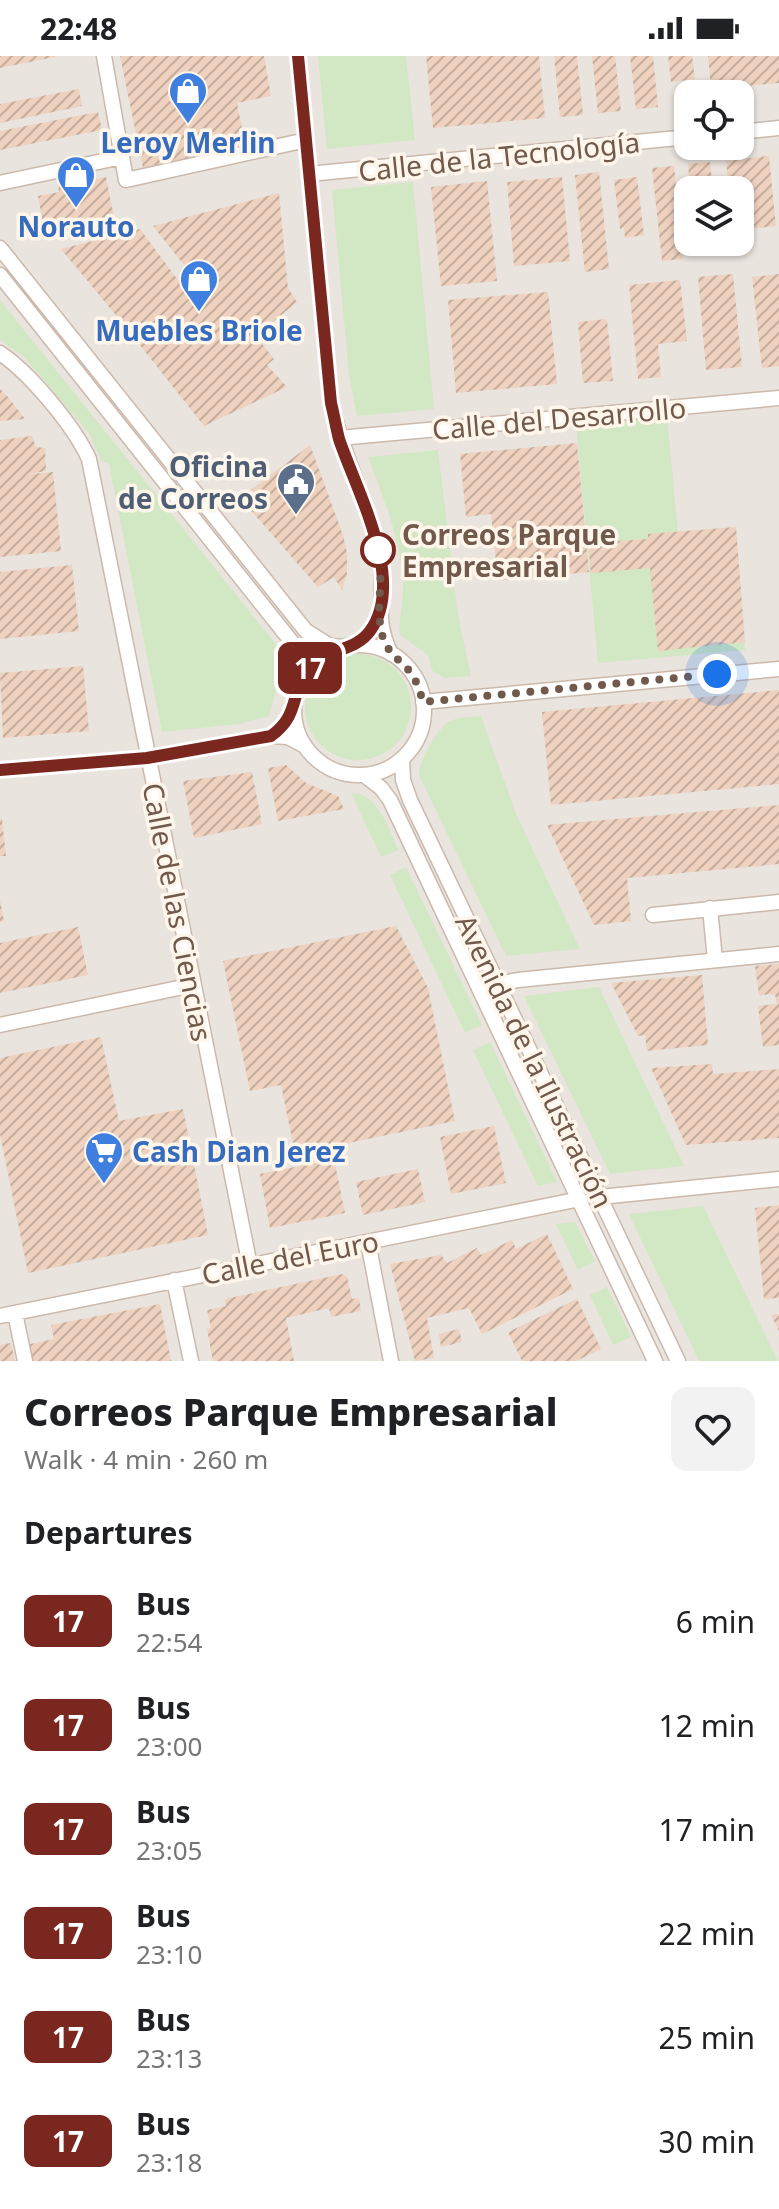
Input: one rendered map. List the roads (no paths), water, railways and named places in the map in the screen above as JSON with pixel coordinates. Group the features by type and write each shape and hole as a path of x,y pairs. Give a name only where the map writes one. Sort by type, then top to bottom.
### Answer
{"street":[{"path":"104,56 126,180 306,140"},
{"path":"298,56 331,403 339,438 372,524 381,562 379,616 382,635 391,654"},
{"path":"754,131 779,128"},
{"name":"Calle de la Tecnología","path":"309,174 674,138"},
{"path":"0,183 122,157"},
{"path":"0,248 306,631 330,646 374,647 391,654 406,666 418,685 423,702 421,730 411,750 384,770 364,775 338,772 319,762 305,746 297,730 294,710"},
{"path":"0,275 295,646 300,663 300,683 294,710 285,726 271,736"},
{"name":"Calle de las Ciencias","path":"0,353 15,363 37,387 82,443 89,459 250,1266"},
{"name":"Calle del Desarrollo","path":"339,438 779,398"},
{"path":"300,683 316,662 369,633 379,616"},
{"path":"423,702 779,669"},
{"path":"0,770 147,758 271,736 288,737 305,746"},
{"name":"Avenida de la Ilustración","path":"402,759 403,780 410,800 678,1361"},
{"name":"Avenida de la Ilustración","path":"364,775 381,788 390,800 655,1361"},
{"path":"653,915 779,902"},
{"path":"710,908 715,960"},
{"path":"498,984 779,954"},
{"path":"0,1025 193,985"},
{"path":"600,1197 779,1179"},
{"name":"Calle del Euro","path":"8,1314 580,1199"},
{"path":"368,1242 391,1361"},
{"path":"174,1280 191,1361"},
{"path":"8,1314 25,1361"}],"place":[{"name":"Leroy Merlin","path":"188,125"},
{"name":"Norauto","path":"76,209"},
{"name":"Muebles Briole","path":"199,313"},
{"name":"Oficina de Correos","path":"296,516"},
{"name":"Correos Parque Empresarial","path":"378,550"},
{"name":"Cash Dian Jerez","path":"104,1185"}]}
